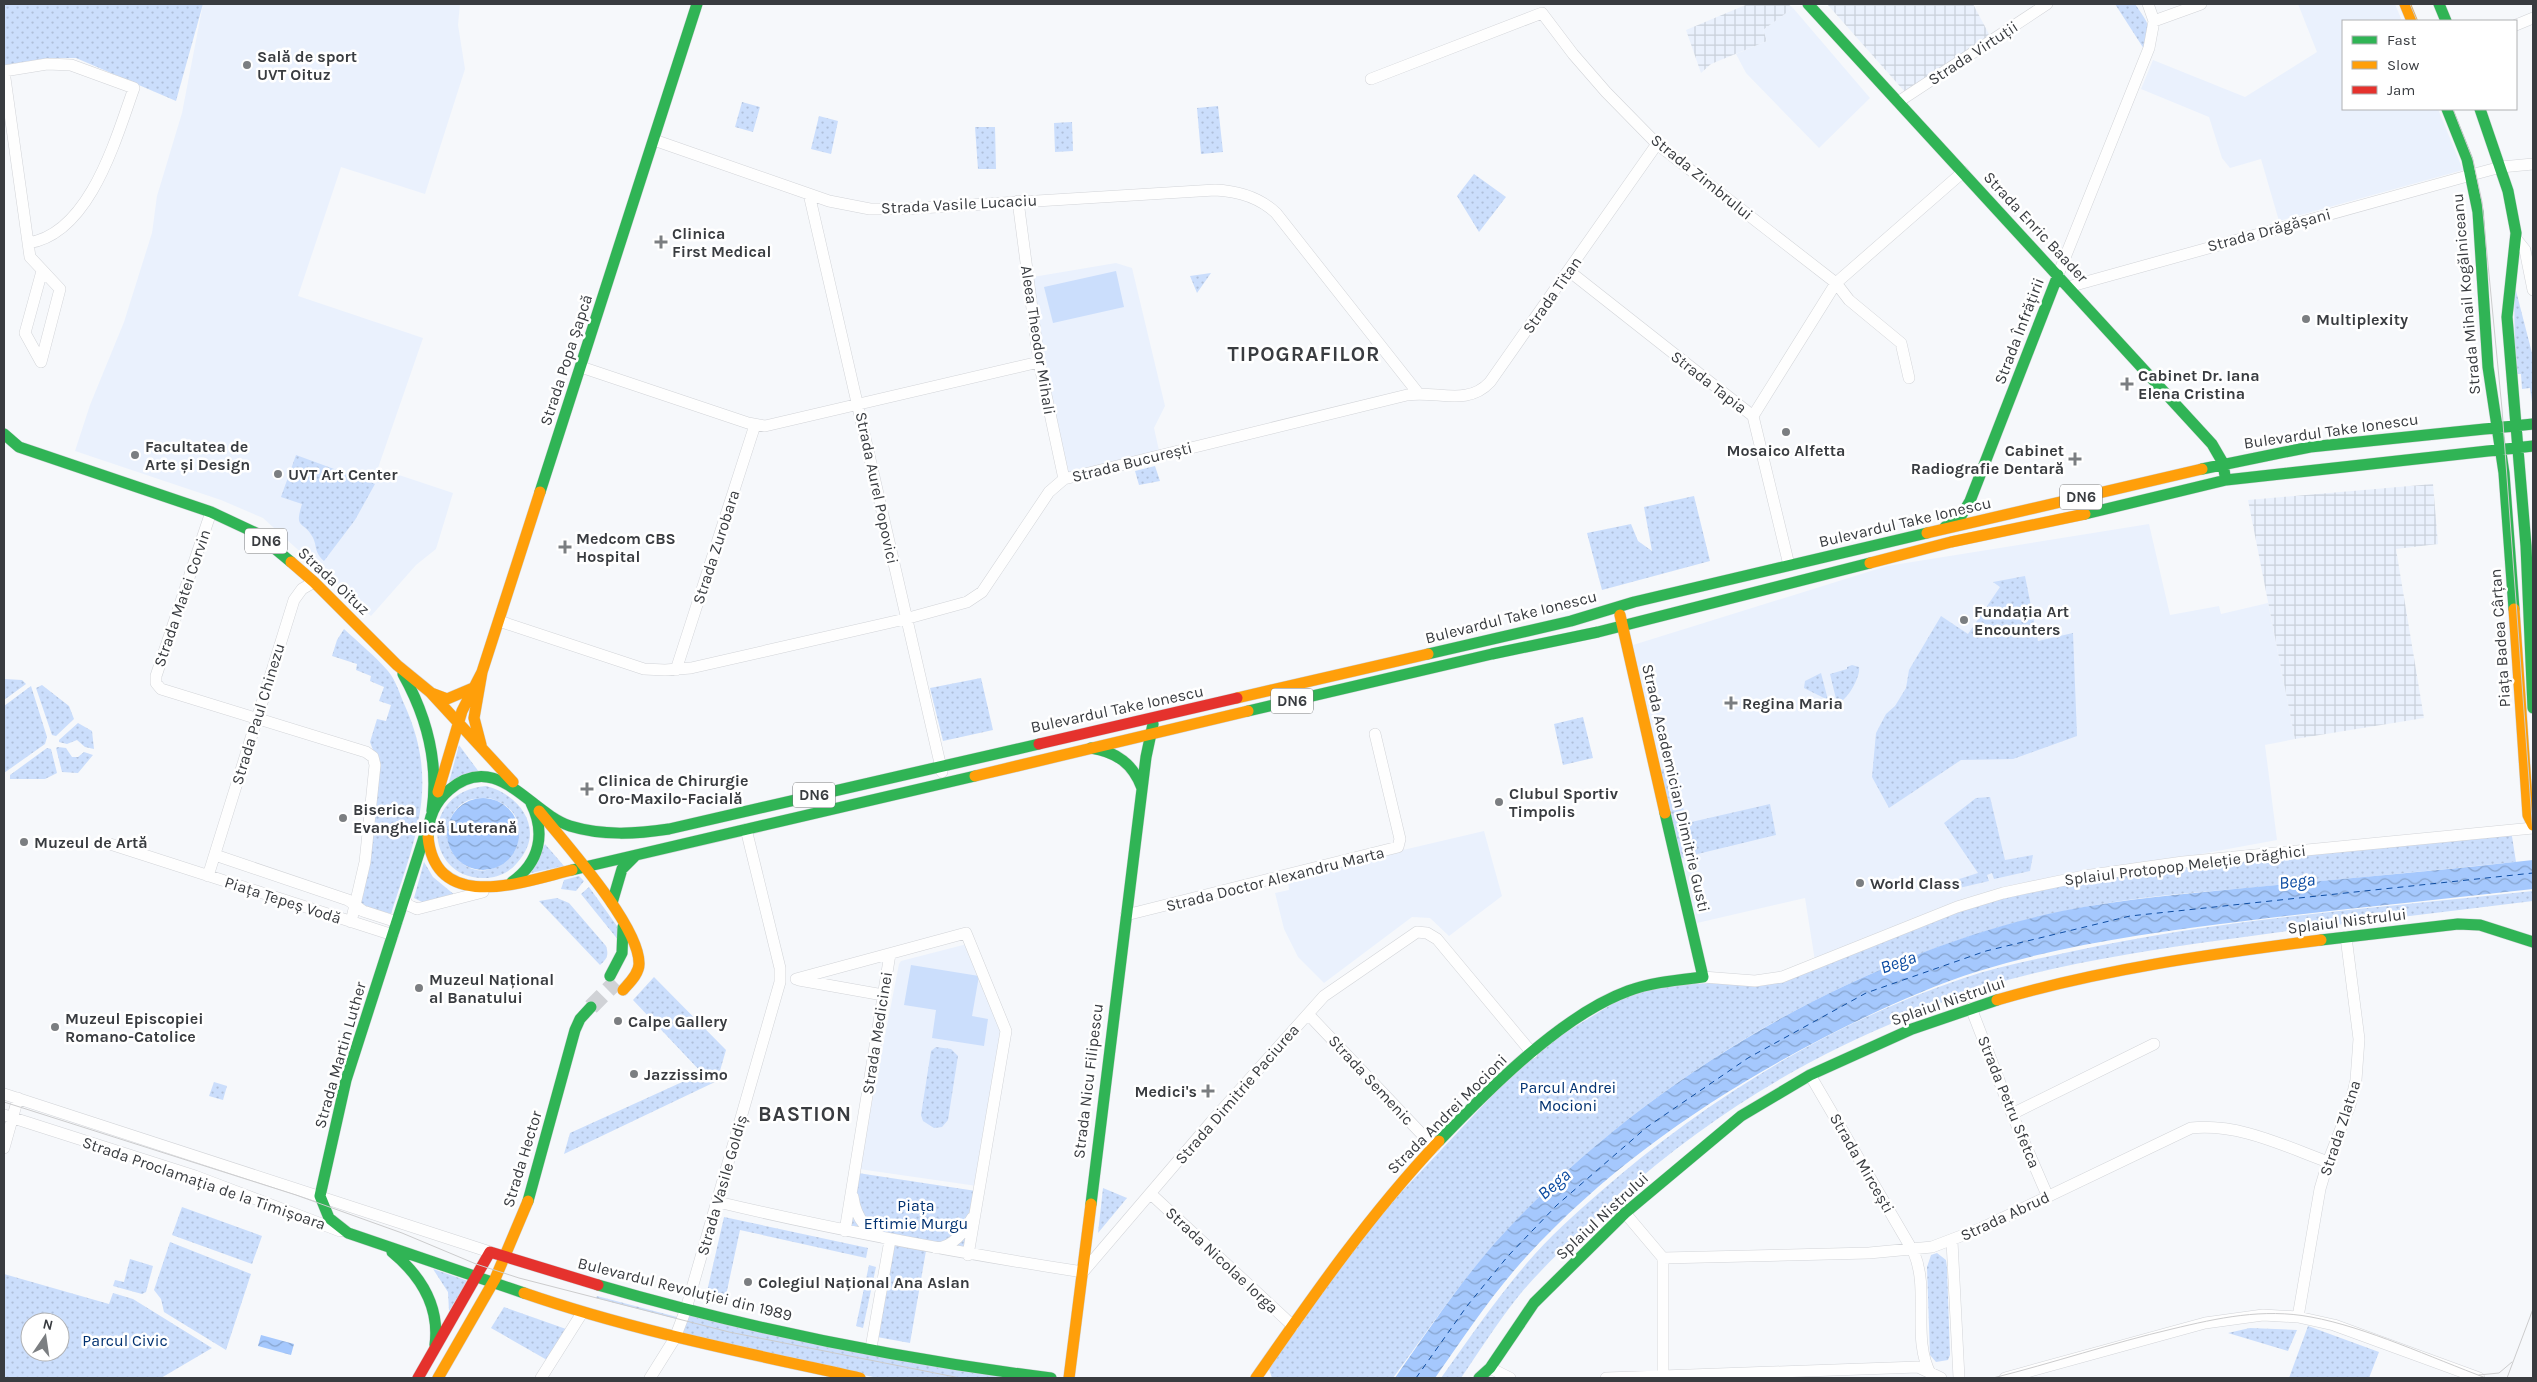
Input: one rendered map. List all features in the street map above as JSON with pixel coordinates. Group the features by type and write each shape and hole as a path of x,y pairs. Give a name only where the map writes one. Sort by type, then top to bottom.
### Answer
{"main road":[{"name":"Strada Popa Șapcă","path":"430,817 458,722 482,672 499,621 697,4"},
{"name":"Strada Enric Baader","path":"1808,4 2212,444 2223,463 2226,480"},
{"path":"2405,4 2412,20"},
{"path":"2439,4 2446,20"},
{"name":"Strada Mihail Kogălniceanu","path":"2447,110 2471,175 2484,278 2487,354 2495,427 2500,449"},
{"path":"2480,110 2501,168 2512,209 2517,240 2507,311 2518,447"},
{"name":"Strada Înfrățirii","path":"1940,530 1961,516 1970,500 2058,275"},
{"name":"DN6","path":"2517,426 2533,424"},
{"name":"Bulevardul Take Ionescu","path":"526,796 543,812 566,824 593,832 631,834 669,829 1571,621 1618,607 1789,565 2223,463 2310,447 2517,426"},
{"name":"Strada Oituz","path":"4,434 19,447"},
{"name":"DN6","path":"2500,449 2533,446"},
{"name":"Strada Oituz","path":"4,447 19,447 211,512 256,532 314,582 397,665 430,692 458,722"},
{"name":"Piața Badea Cârțan","path":"2518,447 2526,546 2526,583 2533,708"},
{"name":"Bulevardul Take Ionescu","path":"584,868 1492,654 1622,626 1951,542 2089,513 2226,480 2500,449"},
{"name":"Piața Badea Cârțan","path":"2500,449 2504,473 2528,815 2533,826"},
{"name":"Strada Academician Dimitrie Gusti","path":"1618,607 1702,977"},
{"name":"Strada Oituz","path":"397,665 419,707 432,751 435,790 430,817"},
{"path":"482,672 477,694 474,728 478,740 488,757"},
{"path":"430,692 438,698 447,699 473,688"},
{"name":"Strada Nicu Filipescu","path":"1069,1378 1142,788 1155,717"},
{"name":"DN6","path":"458,722 488,757 526,796 536,810 540,824 538,849 532,863 523,875 501,887"},
{"path":"1091,748 1111,752 1127,762 1137,774 1142,788"},
{"name":"DN6","path":"526,796 512,785 498,779 473,778 459,783 446,792 437,803 430,817 428,832 435,860 443,872 454,881 472,888 487,890 584,868"},
{"path":"526,796 612,903 623,920 633,944 628,968 617,983 622,952 623,920"},
{"name":"Strada Martin Luther","path":"320,1196 346,1080 430,817"},
{"path":"612,903 625,864 632,857 645,853"},
{"name":"Splaiul Nistrului","path":"1480,1378 1490,1373 1534,1303 1625,1213 1741,1116 1810,1075 1912,1029 1971,1008 2055,983 2199,955 2468,924 2533,942"},
{"name":"Strada Andrei Mocioni","path":"1256,1378 1370,1220 1434,1147 1532,1053 1567,1025 1618,994 1666,981 1702,977"},
{"name":"Strada Hector","path":"438,1378 492,1284 505,1257 536,1172 564,1068 568,1028 572,1015 591,1007 564,1068"},
{"path":"320,1196 329,1218 348,1233 492,1284 582,1313 674,1338 860,1378"},
{"path":"368,1240 401,1259 415,1272 426,1289 436,1323 436,1342 431,1354"},
{"path":"418,1378 490,1252"},
{"name":"Bulevardul Revoluției din 1989","path":"490,1252 606,1288 686,1309 870,1348 1051,1378"},
{"name":"Strada Andrei Mocioni","path":"1269,1378 1269,1363 1272,1354"},
{"path":"1264,1378 1269,1378"}],"street":[{"name":"Strada Virtuții","path":"1898,102 2047,4"},
{"path":"2148,4 2154,21 2201,4"},
{"name":"Strada Zimbrului","path":"1371,79 1542,13 1573,54 1606,92 1657,144 1836,283 1850,300 1901,343 1909,378"},
{"path":"2517,25 2533,18"},
{"name":"Strada Înfrățirii","path":"2058,275 2141,72 2154,34 2154,21"},
{"path":"28,243 40,241 69,221 91,191 109,158 134,88 71,65 48,64 4,71 28,243 31,259 42,270 58,286 60,291 42,362 26,333 42,270"},
{"name":"Strada Vasile Lucaciu","path":"654,140 809,194 846,205 884,210 1215,190 1246,195 1273,210 1418,394"},
{"name":"Strada Titan","path":"1418,394 1462,396 1474,394 1486,386 1657,144"},
{"name":"Strada Drăgășani","path":"2068,286 2471,175 2501,168 2533,164"},
{"path":"1753,416 1836,283 1963,172"},
{"name":"Strada Aurel Popovici","path":"809,194 859,404 905,619 944,782"},
{"name":"Aleea Theodor Mihali","path":"1018,201 1039,362 1064,479"},
{"path":"2517,240 2526,250 2533,290"},
{"name":"Strada Tapia","path":"1569,271 1753,416 1789,565"},
{"path":"581,367 755,425 772,425 1039,362"},
{"name":"Strada București","path":"499,621 644,669 676,670 905,619 967,602 982,592 1049,492 1064,479 1418,394"},
{"name":"Strada Zurobara","path":"676,670 755,425"},
{"name":"Strada Matei Corvin","path":"211,512 156,676 156,683 161,689 257,719"},
{"name":"Strada Paul Chinezu","path":"215,855 294,600 302,589 314,582"},
{"path":"257,719 366,752 374,761 365,862 356,906"},
{"name":"Strada Doctor Alexandru Marta","path":"1126,915 1396,848 1400,839 1375,734"},
{"name":"Splaiul Protopop Meleție Drăghici","path":"1702,977 1754,981 1782,977 1957,907 2003,893 2084,876 2192,861 2533,826"},
{"name":"Strada Vasile Goldiș","path":"650,1378 674,1338 686,1309 718,1202 780,976 746,829"},
{"path":"110,844 208,876"},
{"name":"Piața Țepeș Vodă","path":"392,935 208,876 215,855 348,900 363,911 397,922"},
{"path":"404,898 408,905 417,909 501,887"},
{"name":"Piața Țepeș Vodă","path":"351,922 356,906"},
{"name":"Strada Dimitrie Paciurea","path":"1083,1272 1308,1014 1335,986 1409,936 1423,932 1437,939 1532,1053"},
{"path":"796,979 966,933 1006,1031 968,1255"},
{"name":"Strada Zlatna","path":"2298,1317 2320,1189 2328,1162 2350,1105 2359,1056 2358,1032 2346,937"},
{"name":"Strada Medicinei","path":"846,1231 890,954"},
{"path":"780,976 883,995"},
{"name":"Strada Petru Sfetca","path":"1971,1008 2012,1114 2048,1196"},
{"name":"Strada Semenic","path":"1308,1014 1434,1147"},
{"path":"2012,1114 2154,1044"},
{"name":"Strada Mircești","path":"1810,1075 1913,1250 1920,1271 1924,1357 1932,1375"},
{"name":"Strada Proclamația de la Timișoara","path":"4,1094 320,1196"},
{"path":"4,1148 8,1117 18,1098"},
{"name":"Strada Proclamația de la Timișoara","path":"8,1117 170,1168 348,1233"},
{"name":"Strada Abrud","path":"1663,1258 1913,1250 1952,1241 2191,1128 2217,1127 2241,1131 2328,1162"},
{"path":"853,1182 855,1208 862,1223 873,1233 890,1240"},
{"name":"Strada Nicolae Iorga","path":"1150,1194 1293,1326"},
{"name":"Bulevardul Revoluției din 1989","path":"320,1196 490,1252"},
{"path":"718,1202 846,1231 968,1255 1083,1272"},
{"path":"930,1247 943,1247 958,1236 969,1224 977,1204"},
{"path":"1625,1213 1663,1258 1663,1377"},
{"path":"870,1348 890,1240"},
{"path":"1952,1241 1959,1378"},
{"path":"541,1378 582,1313"},
{"path":"2005,1378 2127,1343 2224,1319 2263,1315 2298,1317 2346,1328 2479,1378"},
{"path":"1606,1378 1918,1367 1941,1378"},
{"path":"1490,1373 1510,1378"}],"shaded area":[{"path":"203,4 460,4 458,25 465,69 425,194 341,167 298,296 423,338 378,468 453,493 436,549 416,565 371,616 263,518 221,500 75,451 90,405 124,322 152,233 157,196 182,113"},
{"path":"1748,4 1788,4 1793,8 1763,30 1767,41 1711,64 1701,73 1686,30"},
{"path":"1827,4 1973,4 1990,36 1905,92"},
{"path":"2298,4 2395,4 2402,20 2342,20 2342,110 2438,110 2463,170 2279,221 2261,159 2230,168 2222,158 2209,117 2141,89 2153,60 2245,97 2317,52"},
{"path":"1793,8 1870,98 1819,148 1746,73 1736,54 1767,41 1763,30"},
{"path":"1116,263 1132,268 1165,406 1154,428 1160,455 1064,479 1027,278"},
{"path":"2433,484 2438,544 2396,549 2424,718 2295,739 2248,500"},
{"path":"2149,524 2170,615 2219,606 2221,614 2268,603 2295,739 2265,745 2277,840 2146,864 1815,961 1805,898 1697,923 1633,645 1887,566"},
{"path":"1484,831 1502,896 1449,936 1430,918 1412,917 1324,983 1298,957 1284,929 1275,893 1289,890 1288,877"},
{"path":"967,944 1001,1029 977,1186 859,1169 899,964 901,961"}],"green space":[{"path":"4,4 203,4 176,101 76,58 52,58 4,65"},
{"path":"2115,4 2135,4 2143,16 2148,25 2144,49"},
{"path":"742,102 760,107 753,132 735,127"},
{"path":"1218,106 1223,152 1201,154 1197,108"},
{"path":"819,116 838,121 831,154 811,149"},
{"path":"1072,122 1073,151 1055,152 1054,123"},
{"path":"975,127 995,127 996,169 978,169"},
{"path":"1474,174 1506,197 1479,232 1457,196"},
{"path":"1116,271 1124,307 1053,323 1044,287"},
{"path":"1211,273 1197,293 1190,276"},
{"path":"2514,283 2533,357 2532,402 2530,388 2522,389 2521,374 2515,374"},
{"path":"296,455 375,484 355,520 324,561 318,554 309,531 299,521 302,504 281,497"},
{"path":"1155,466 1160,481 1139,485 1135,471"},
{"path":"1694,496 1710,561 1602,590 1587,533 1631,524 1638,541 1652,551 1644,507"},
{"path":"2025,576 2038,641 2073,633 2077,736 2013,759 1961,760 1889,808 1872,777 1876,733 1886,714 1895,706 1906,688 1909,670 1941,616 1968,634 2000,587 1993,582"},
{"path":"344,629 378,660 393,679 415,734 421,761 420,811 408,861 391,914 360,905 376,758 370,742 377,719 386,721 391,705 379,701 384,687 370,681 371,676 356,670 357,664 332,656 337,640"},
{"path":"1852,665 1859,667 1856,682 1849,694 1841,702 1837,703 1830,674 1847,669 1847,667"},
{"path":"1821,673 1828,700 1804,688 1805,681"},
{"path":"981,678 993,730 943,741 930,688"},
{"path":"4,679 22,680 26,684 4,700"},
{"path":"42,685 69,706 74,719 56,736 52,735 36,688"},
{"path":"31,686 47,737 45,744 4,773 4,706"},
{"path":"1583,717 1593,758 1563,765 1554,724"},
{"path":"78,723 92,731 94,749 85,747 77,740 67,744 59,742"},
{"path":"459,745 479,772 449,782"},
{"path":"47,748 51,749 57,773 45,779 10,779 10,775"},
{"path":"56,748 66,748 72,757 78,757 84,752 93,755 78,773 62,772"},
{"path":"1673,767 1687,823 1770,804 1776,835 1681,858 1660,770"},
{"path":"486,786 499,791 510,797 526,816 529,827 529,839 525,851 510,870 493,877 484,878 464,875 450,865 441,851 437,835 440,818 449,803 464,792","holes":["489,798 508,808 517,822 518,837 512,852 500,864 486,870 470,868 454,855 450,848 448,831 449,822 458,807 473,799"]},
{"path":"1990,797 2005,860 2033,855 2030,871 1994,879 1992,873 1987,875 1989,881 1955,889 1953,881 1978,873 1944,823 1976,798"},
{"name":"Parcul Andrei Mocioni","path":"2511,830 2516,862 2179,894 2102,904 2017,922 1932,949 1849,984 1768,1025 1691,1073 1619,1127 1552,1185 1491,1248 1393,1378 1272,1378 1269,1369 1349,1248 1532,1053 1640,987 1767,980 1931,916 2084,876"},
{"path":"545,844 564,866 531,873"},
{"path":"424,862 433,877 456,896 426,904 414,898"},
{"path":"579,876 584,881 576,891 561,889 564,880"},
{"path":"589,887 617,926 619,941 581,894"},
{"path":"2533,891 2533,901 2339,924 2163,949 2074,964 1977,989 1867,1034 1790,1073 1754,1095 1684,1143 1651,1169 1580,1232 1532,1280 1505,1314 1461,1378 1441,1378 1494,1305 1535,1253 1571,1218 1640,1159 1682,1126 1771,1068 1818,1041 1914,996 2005,966 2187,930 2302,915"},
{"path":"557,898 569,903 606,946 607,957 600,965 539,901"},
{"path":"911,965 979,976 972,1016 988,1019 984,1046 932,1038 936,1010 904,1005"},
{"path":"654,977 726,1050 717,1081 564,1154 570,1133 702,1073 633,1000"},
{"path":"936,1047 951,1049 958,1056 948,1120 942,1127 934,1128 923,1121 921,1115 931,1051"},
{"path":"214,1082 227,1086 223,1100 209,1096"},
{"name":"Piața Eftimie Murgu","path":"858,1173 976,1191 966,1251 927,1245 910,1343 877,1337 894,1238 848,1230"},
{"path":"1103,1188 1127,1198 1098,1233"},
{"path":"182,1207 262,1236 252,1264 172,1235"},
{"path":"724,1217 868,1248 866,1258 740,1230 725,1300 706,1296"},
{"path":"170,1242 251,1274 226,1350 164,1312 161,1299 154,1290"},
{"path":"1937,1253 1946,1260 1950,1355 1948,1360 1936,1362 1930,1355 1927,1267 1931,1255"},
{"path":"130,1259 153,1266 146,1292 142,1294 113,1286 115,1280 124,1282"},
{"path":"869,1265 876,1267 863,1328 856,1326"},
{"path":"433,1269 468,1281 449,1311 448,1292"},
{"name":"Parcul Civic","path":"4,1274 109,1304 113,1293 133,1299 212,1348 161,1378 4,1378"},
{"path":"597,1296 677,1317 677,1319 596,1298"},
{"path":"504,1307 566,1329 547,1360 491,1328"},
{"path":"689,1312 1034,1378 878,1378 679,1336"},
{"path":"2308,1326 2379,1352 2369,1378 2289,1378"},
{"path":"2250,1328 2297,1330 2288,1351 2228,1333"}],"water":[{"path":"483,798 503,804 513,814 519,834 513,854 503,864 483,870 463,864 453,854 447,834 453,814 463,804"},
{"name":"Bega","path":"2533,860 2533,889 2281,917 2178,930 2078,946 1979,971 1939,985 1881,1010 1823,1038 1742,1083 1665,1134 1628,1162 1592,1192 1526,1257 1490,1301 1435,1378 1395,1378 1475,1266 1545,1191 1608,1135 1677,1083 1750,1036 1825,995 1903,960 1983,932 2062,911 2108,903 2176,895"},
{"path":"261,1335 294,1344 291,1355 258,1346"}],"ferry route":[{"path":"1416,1378 1467,1306 1508,1256 1557,1205 1647,1127 1748,1058 1866,993 1986,951 2130,916 2533,873"}],"tunnel":[{"path":"591,1007 616,982"}],"tram line":[{"path":"2410,4 2417,20"},
{"path":"2453,110 2473,160 2482,202 2502,409 2533,834"},
{"path":"4,1102 296,1195 402,1233 476,1264 519,1278 729,1332 960,1378"},
{"path":"2507,1378 2533,1309"},
{"path":"1993,1378 2127,1340 2189,1325 2258,1314 2293,1314 2354,1328 2486,1378"},
{"path":"2479,1375 2499,1373 2512,1362"}],"traffic: fast":[{"path":"540,492 697,4"},
{"path":"1808,4 2212,444 2223,463 2225,476"},
{"path":"2439,4 2446,20"},
{"path":"2447,110 2467,159 2478,212 2488,367 2504,473 2514,609"},
{"path":"2480,110 2508,191 2516,233 2507,317 2526,546 2533,708"},
{"path":"1945,527 1961,516 1970,501 2058,275"},
{"path":"2202,469 2310,447 2533,424"},
{"path":"4,434 19,447 211,512 256,533 291,562"},
{"path":"2085,514 2226,480 2533,446"},
{"path":"1428,654 1571,621 1634,602 1927,533"},
{"path":"1248,711 1492,654 1598,632 1870,563"},
{"path":"403,674 419,707 429,740 434,775 432,811"},
{"path":"1091,1204 1146,757 1153,724"},
{"path":"428,837 429,823 433,811 444,795 466,779 483,776 498,780 512,788 555,819 570,826 607,833 632,833 669,829 1039,744"},
{"path":"1091,748 1109,753 1123,760 1134,772 1142,788"},
{"path":"572,870 975,776"},
{"path":"512,882 529,865 538,846 538,825 531,803"},
{"path":"1439,1141 1503,1077 1578,1017 1603,1002 1646,985 1703,977 1665,813"},
{"path":"427,828 346,1080 320,1196 329,1218 348,1233 524,1293"},
{"path":"612,903 622,869 636,855"},
{"path":"2321,940 2458,924 2480,925 2533,942"},
{"path":"610,976 622,953 623,927"},
{"path":"1479,1378 1490,1368 1534,1303 1625,1213 1741,1116 1810,1075 1912,1029 1997,1000"},
{"path":"528,1201 575,1030 580,1019 591,1007"},
{"path":"392,1252 412,1271 426,1293 434,1317 435,1345"},
{"path":"598,1285 710,1315 880,1352 1051,1378"}],"traffic: slow":[{"path":"2405,4 2412,20"},
{"path":"1927,533 2202,469"},
{"path":"438,792 462,711 482,672 540,492"},
{"path":"1870,563 1951,542 2085,514"},
{"path":"291,562 314,582 397,665 430,692 513,782"},
{"path":"2514,609 2528,815 2533,825"},
{"path":"1620,615 1665,813"},
{"path":"1237,698 1428,654"},
{"path":"481,745 474,718 482,672"},
{"path":"431,693 447,699 473,688"},
{"path":"975,776 1248,711"},
{"path":"539,811 599,885 627,928 636,948 639,968 636,975 623,990"},
{"path":"428,837 435,861 447,877 465,885 485,887 508,885 572,870"},
{"path":"1997,1000 2117,971 2198,957 2321,940"},
{"path":"1256,1378 1366,1226 1439,1141"},
{"path":"438,1378 495,1279 528,1201"},
{"path":"1069,1378 1091,1204"},
{"path":"524,1293 565,1307 649,1330 860,1378"}],"traffic: jam":[{"path":"1039,744 1237,698"},
{"path":"418,1378 490,1252 598,1285"}],"place":[{"name":"Sală de sport UVT Oituz","path":"247,65"},
{"name":"Clinica First Medical","path":"661,242"},
{"name":"Multiplexity","path":"2306,319"},
{"name":"Cabinet Dr. Iana Elena Cristina","path":"2127,384"},
{"name":"Mosaico Alfetta","path":"1786,432"},
{"name":"Facultatea de Arte și Design","path":"135,455"},
{"name":"Cabinet Radiografie Dentară","path":"2075,459"},
{"name":"UVT Art Center","path":"278,474"},
{"name":"Medcom CBS Hospital","path":"565,547"},
{"name":"Fundația Art Encounters","path":"1964,620"},
{"name":"Regina Maria","path":"1731,703"},
{"name":"Clinica de Chirurgie Oro-Maxilo-Facială","path":"587,789"},
{"name":"Clubul Sportiv Timpolis","path":"1499,802"},
{"name":"Biserica Evanghelică Luterană","path":"343,818"},
{"name":"Muzeul de Artă","path":"24,842"},
{"name":"World Class","path":"1860,883"},
{"name":"Muzeul Național al Banatului","path":"419,988"},
{"name":"Calpe Gallery","path":"618,1021"},
{"name":"Muzeul Episcopiei Romano-Catolice","path":"55,1027"},
{"name":"Jazzissimo","path":"634,1074"},
{"name":"Medici's","path":"1208,1091"},
{"name":"Colegiul Național Ana Aslan","path":"748,1282"}],"district":[{"name":"TIPOGRAFILOR","path":"1304,354"},
{"name":"BASTION","path":"805,1114"}]}
